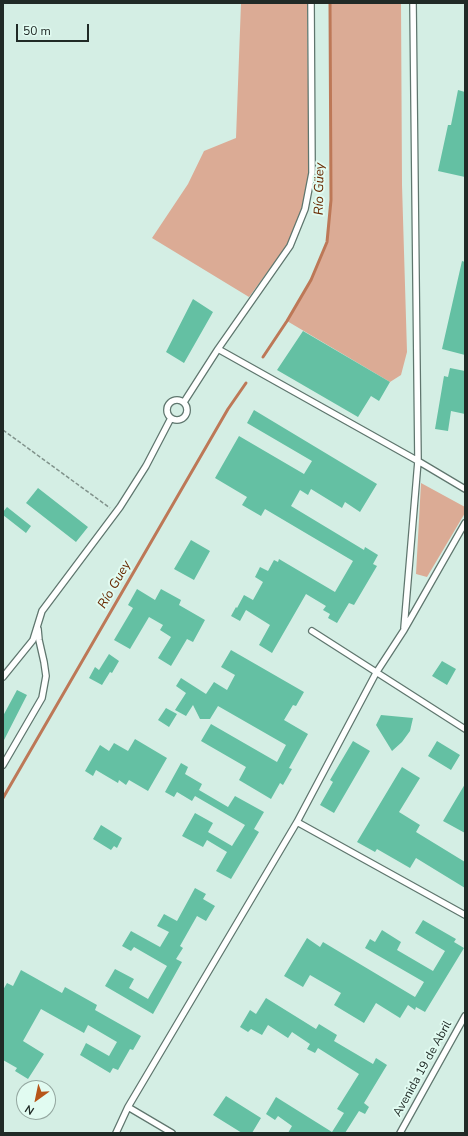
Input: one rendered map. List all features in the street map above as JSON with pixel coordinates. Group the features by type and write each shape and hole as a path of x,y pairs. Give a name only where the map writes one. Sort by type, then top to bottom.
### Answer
{"lane":[{"path":"184,402 218,349 290,246 305,209 312,173 311,3"},
{"path":"404,630 418,461 412,3"},
{"path":"218,349 465,489"},
{"path":"176,400 184,402 187,409 185,416 178,420 171,418 167,411 169,403 176,400"},
{"path":"3,677 32,640 42,611 116,513 146,466 171,418"},
{"path":"116,1133 128,1107 297,822 376,673 404,630 465,523"},
{"path":"3,765 42,698 46,676 39,640 38,625"},
{"path":"312,631 376,673 465,728"},
{"path":"297,822 465,915"},
{"name":"Avenida 19 de Abril","path":"400,1133 465,1016"},
{"path":"128,1107 172,1133"}],"path":[{"path":"3,430 116,513"}],"shaded area":[{"path":"241,3 307,3 309,173 302,207 288,244 249,297 152,238 188,184 204,151 236,138"},
{"path":"330,3 401,3 402,185 407,352 401,375 390,382 287,321 311,280 327,242 331,200"},
{"path":"421,483 465,507 465,513 427,577 416,574"}],"building":[{"path":"458,90 465,92 465,177 438,171 448,125 451,125"},
{"path":"462,261 465,262 465,355 442,349"},
{"path":"193,299 213,312 184,363 166,352"},
{"path":"303,331 390,382 379,401 371,396 358,417 277,370"},
{"path":"450,368 465,371 465,414 451,411 448,431 435,429 444,376 448,377"},
{"path":"254,410 377,484 360,512 345,502 342,508 311,489 308,495 300,490 291,506 364,550 365,547 378,555 373,564 377,566 354,605 349,603 337,623 328,618 330,614 323,610 326,606 306,594 272,653 259,645 270,625 246,610 240,621 231,616 244,595 253,600 263,582 255,577 260,567 268,571 274,560 278,562 279,559 335,592 353,561 265,509 261,516 242,505 247,497 215,478 239,436 304,474 312,461 247,423"},
{"path":"38,488 88,527 76,542 26,503"},
{"path":"7,507 31,526 26,533 3,515 3,512"},
{"path":"191,540 210,551 194,580 174,569"},
{"path":"137,589 155,600 161,589 181,600 179,605 205,620 193,642 187,639 171,666 158,658 171,637 160,630 163,625 149,617 130,649 114,640 133,608 128,605"},
{"path":"231,650 304,692 296,706 293,705 284,720 308,734 289,768 292,769 283,785 280,783 271,799 239,780 246,767 201,741 211,724 277,762 286,745 218,706 210,719 200,719 193,705 186,716 175,710 186,693 176,686 181,678 206,694 214,682 227,690 235,675 221,667"},
{"path":"109,654 119,661 112,673 110,672 102,685 89,678 95,667 99,670"},
{"path":"442,661 456,669 447,685 432,676"},
{"path":"17,690 27,695 3,742 3,716"},
{"path":"166,708 177,714 169,727 158,720"},
{"path":"381,715 413,718 410,731 402,742 392,751 376,725"},
{"path":"135,739 167,758 148,791 129,780 126,785 119,780 118,783 96,770 93,776 85,771 100,745 109,751 114,743 128,751"},
{"path":"353,741 370,751 334,813 320,805 333,782 330,780"},
{"path":"437,741 460,755 451,770 428,756"},
{"path":"181,763 188,767 185,774 202,784 199,790 228,807 235,796 264,812 254,829 259,832 231,879 216,871 227,852 207,840 203,847 182,836 195,813 213,823 208,832 232,846 245,825 195,796 192,801 177,792 174,797 165,792"},
{"path":"402,767 420,778 399,812 420,825 416,832 465,862 465,888 416,858 410,868 377,849 375,852 357,842"},
{"path":"465,784 465,833 443,821"},
{"path":"101,825 122,838 117,848 114,846 111,850 93,839"},
{"path":"195,888 206,894 203,899 215,906 206,921 197,916 180,946 183,948 176,959 182,962 153,1014 105,986 115,969 134,979 129,988 148,999 167,966 134,947 131,951 122,946 131,931 160,947 169,932 157,926 164,914 177,921"},
{"path":"423,920 456,939 454,942 464,948 425,1012 416,1007 415,1010 408,1005 400,1018 376,1003 364,1023 334,1005 341,993 310,975 303,987 284,976 307,938 320,947 323,942 415,997 424,982 365,948 370,939 375,942 382,930 401,942 397,950 433,971 445,951 415,933"},
{"path":"21,970 62,993 65,987 97,1005 95,1010 141,1036 133,1050 130,1049 118,1070 113,1068 110,1073 80,1055 86,1043 109,1056 117,1042 88,1025 84,1033 41,1009 23,1041 44,1054 28,1079 15,1071 17,1068 3,1060 3,990 7,983 13,986"},
{"path":"266,998 316,1029 319,1024 337,1035 334,1041 373,1064 376,1058 387,1065 364,1103 369,1107 365,1114 359,1111 345,1133 288,1133 292,1126 278,1116 275,1120 266,1114 276,1097 332,1132 344,1113 337,1109 359,1074 318,1048 315,1053 307,1049 310,1044 292,1032 288,1038 268,1025 262,1035 251,1029 248,1032 240,1027 250,1010 256,1014"},
{"path":"226,1096 261,1118 252,1133 242,1133 213,1115"}],"waterway":[{"name":"Río Güey","path":"263,357 287,321 311,280 327,242 331,200 330,3"},
{"name":"Río Guey","path":"3,798 228,409 246,383"}]}
